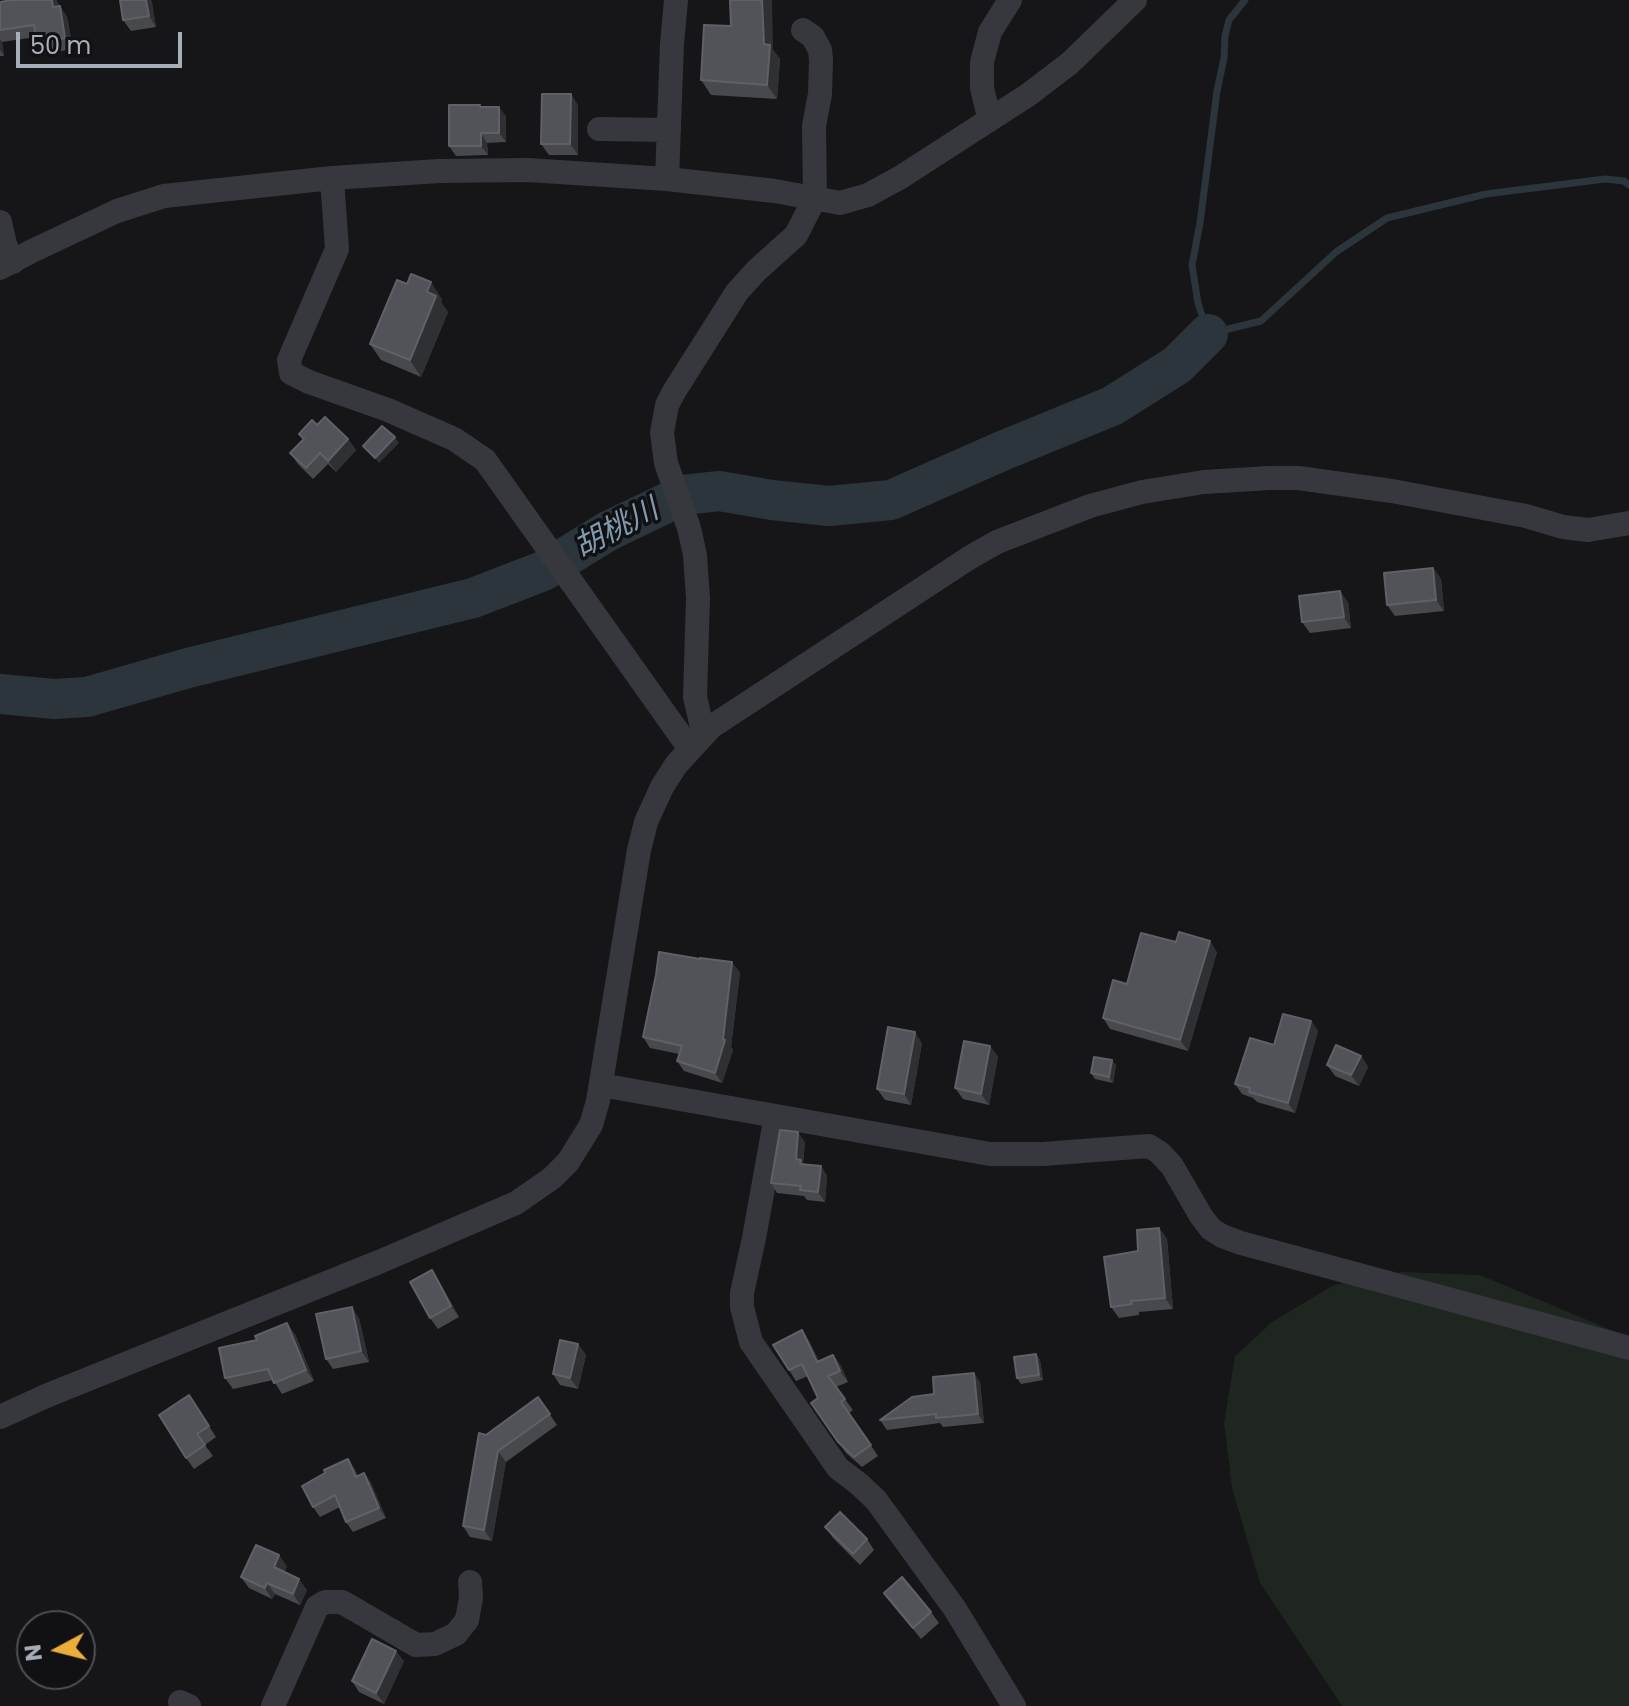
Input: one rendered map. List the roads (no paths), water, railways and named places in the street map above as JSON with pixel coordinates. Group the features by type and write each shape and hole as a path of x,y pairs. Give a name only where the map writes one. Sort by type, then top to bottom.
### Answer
{"street":[{"path":"667,179 676,0"},
{"path":"993,117 987,109 982,88 982,62 990,32 1010,0"},
{"path":"0,222 6,265 117,211 164,196 332,178 439,171 528,170 667,179 775,191 840,203 868,195 901,177 1028,95 1070,63 1135,0"},
{"path":"707,731 701,723 695,697 698,631 696,565 689,528 666,463 662,433 664,416 675,390 737,292 796,235 815,198 814,126 820,94 821,60 813,37 803,30"},
{"path":"599,129 669,130"},
{"path":"332,178 337,249 289,360 291,373 454,439 485,460 690,749"},
{"path":"0,1417 516,1203 552,1178 568,1162 591,1125 601,1085 639,850 646,822 676,765 707,731 739,708 997,542 1090,506 1142,492 1204,482 1298,478 1392,491 1526,516 1563,527 1588,530 1629,523"},
{"path":"601,1085 990,1154 1043,1154 1149,1146 1172,1166 1201,1216 1211,1229 1222,1236 1629,1348"},
{"path":"776,1116 742,1293 742,1307 751,1342 838,1468 876,1500 955,1609 1014,1706"},
{"path":"273,1706 317,1607 325,1602 342,1602 416,1645 435,1644 456,1634 467,1620 470,1582"}],"waterway":[{"path":"1245,0 1229,20 1225,36 1192,265 1198,303 1208,334 1261,321 1336,252 1387,218 1486,194 1605,179 1624,181 1629,185"},
{"name":"胡桃川","path":"0,694 54,699 87,697 188,668 473,598 543,571 608,531 683,495 719,491 829,506 891,500 1112,406 1177,365 1208,334"}]}
